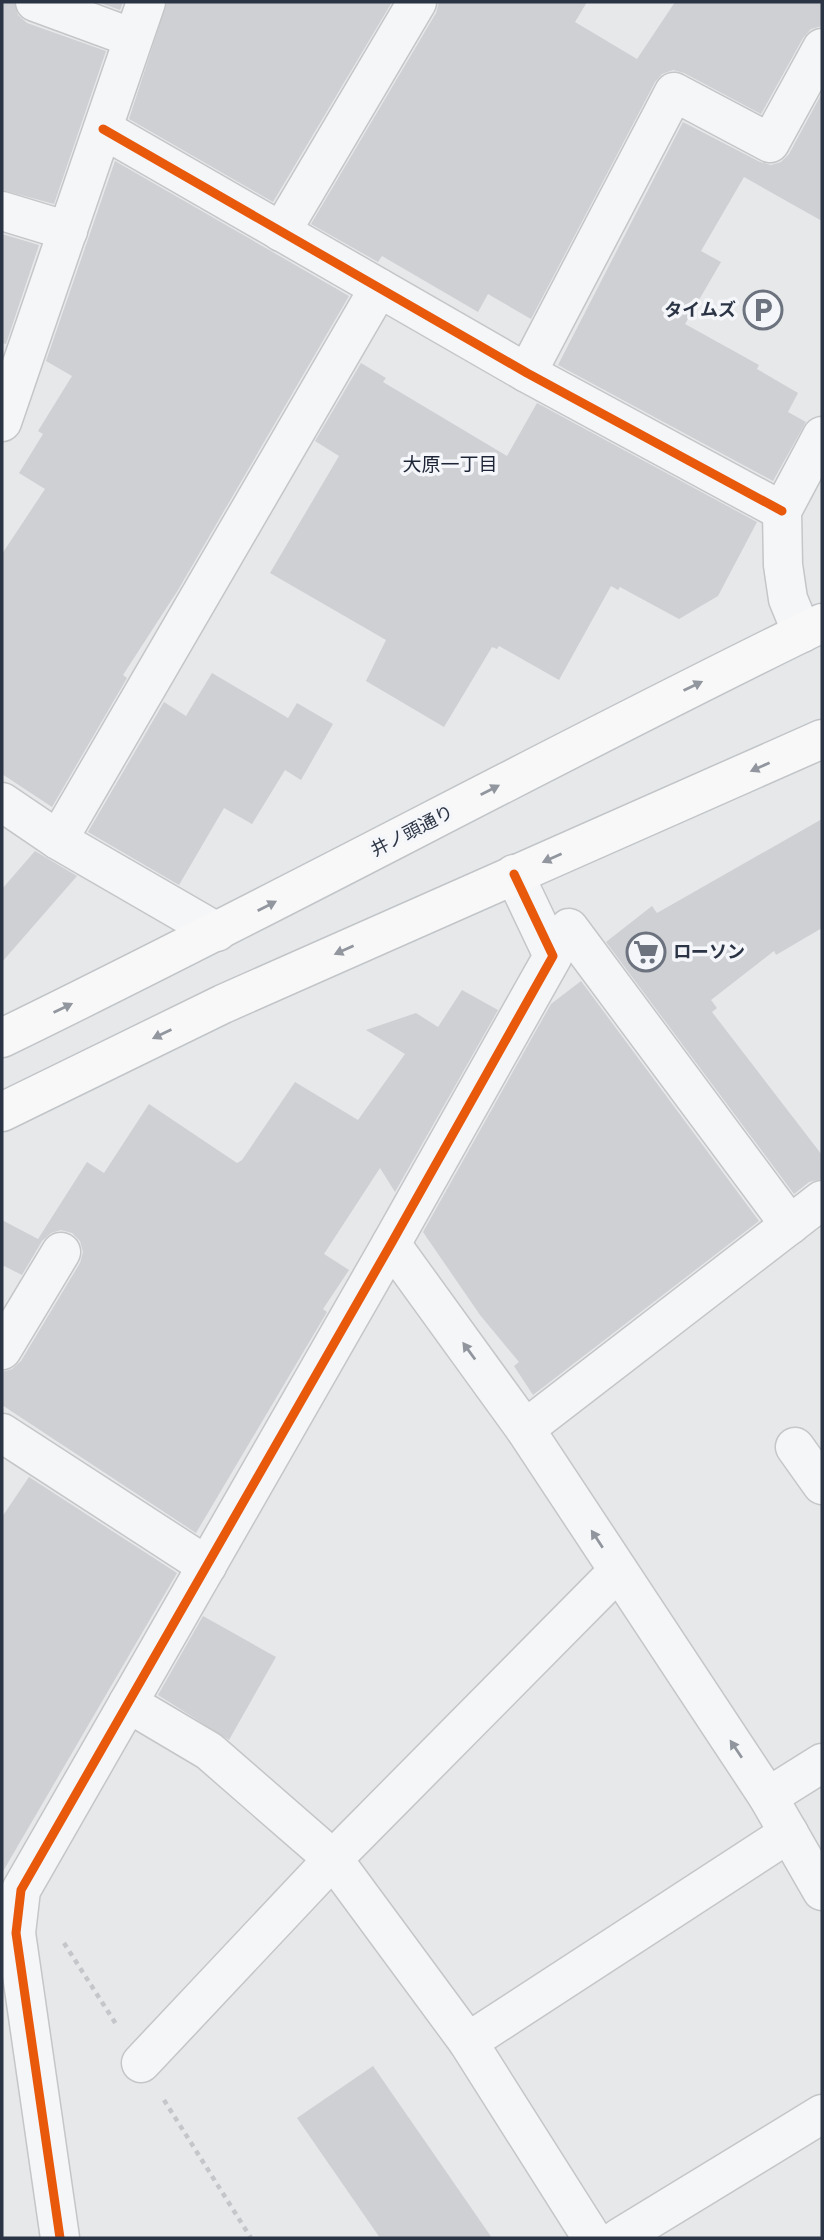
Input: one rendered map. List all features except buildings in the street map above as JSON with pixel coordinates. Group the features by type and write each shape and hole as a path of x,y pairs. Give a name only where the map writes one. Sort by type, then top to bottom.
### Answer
{"main road":[{"name":"井ノ頭通り","path":"2,1038 217,932 658,703 812,628"},
{"path":"2,1112 223,1004 822,739"}],"street":[{"path":"34,2 133,37"},
{"path":"2,421 146,2"},
{"path":"281,232 417,2"},
{"path":"527,373 674,92 770,143 822,48"},
{"path":"103,129 527,373 782,511"},
{"path":"2,211 68,231"},
{"path":"58,840 379,288"},
{"path":"812,628 788,599 783,565 782,511 822,436"},
{"path":"2,802 58,840 217,932"},
{"path":"60,2238 11,1884 128,1703 391,1244 552,956 514,874"},
{"path":"569,928 790,1225"},
{"path":"525,1429 822,1200"},
{"path":"391,1244 525,1429 768,1797 822,1892"},
{"path":"2,1350 61,1252"},
{"path":"2,1433 207,1566"},
{"path":"795,1447 822,1485"},
{"path":"141,2063 333,1859 618,1571"},
{"path":"128,1703 209,1751 333,1859 468,2042 592,2238"},
{"path":"768,1797 822,1763"},
{"path":"468,2042 789,1833"},
{"path":"618,2238 822,2115"}],"cycle path":[{"path":"103,129 527,373 782,511"},
{"path":"60,2238 16,1933 21,1890 553,956 514,874"}],"place":[{"name":"タイムズ","path":"763,310"},
{"name":"ローソン","path":"646,952"}],"district":[{"name":"大原一丁目","path":"450,464"}]}
